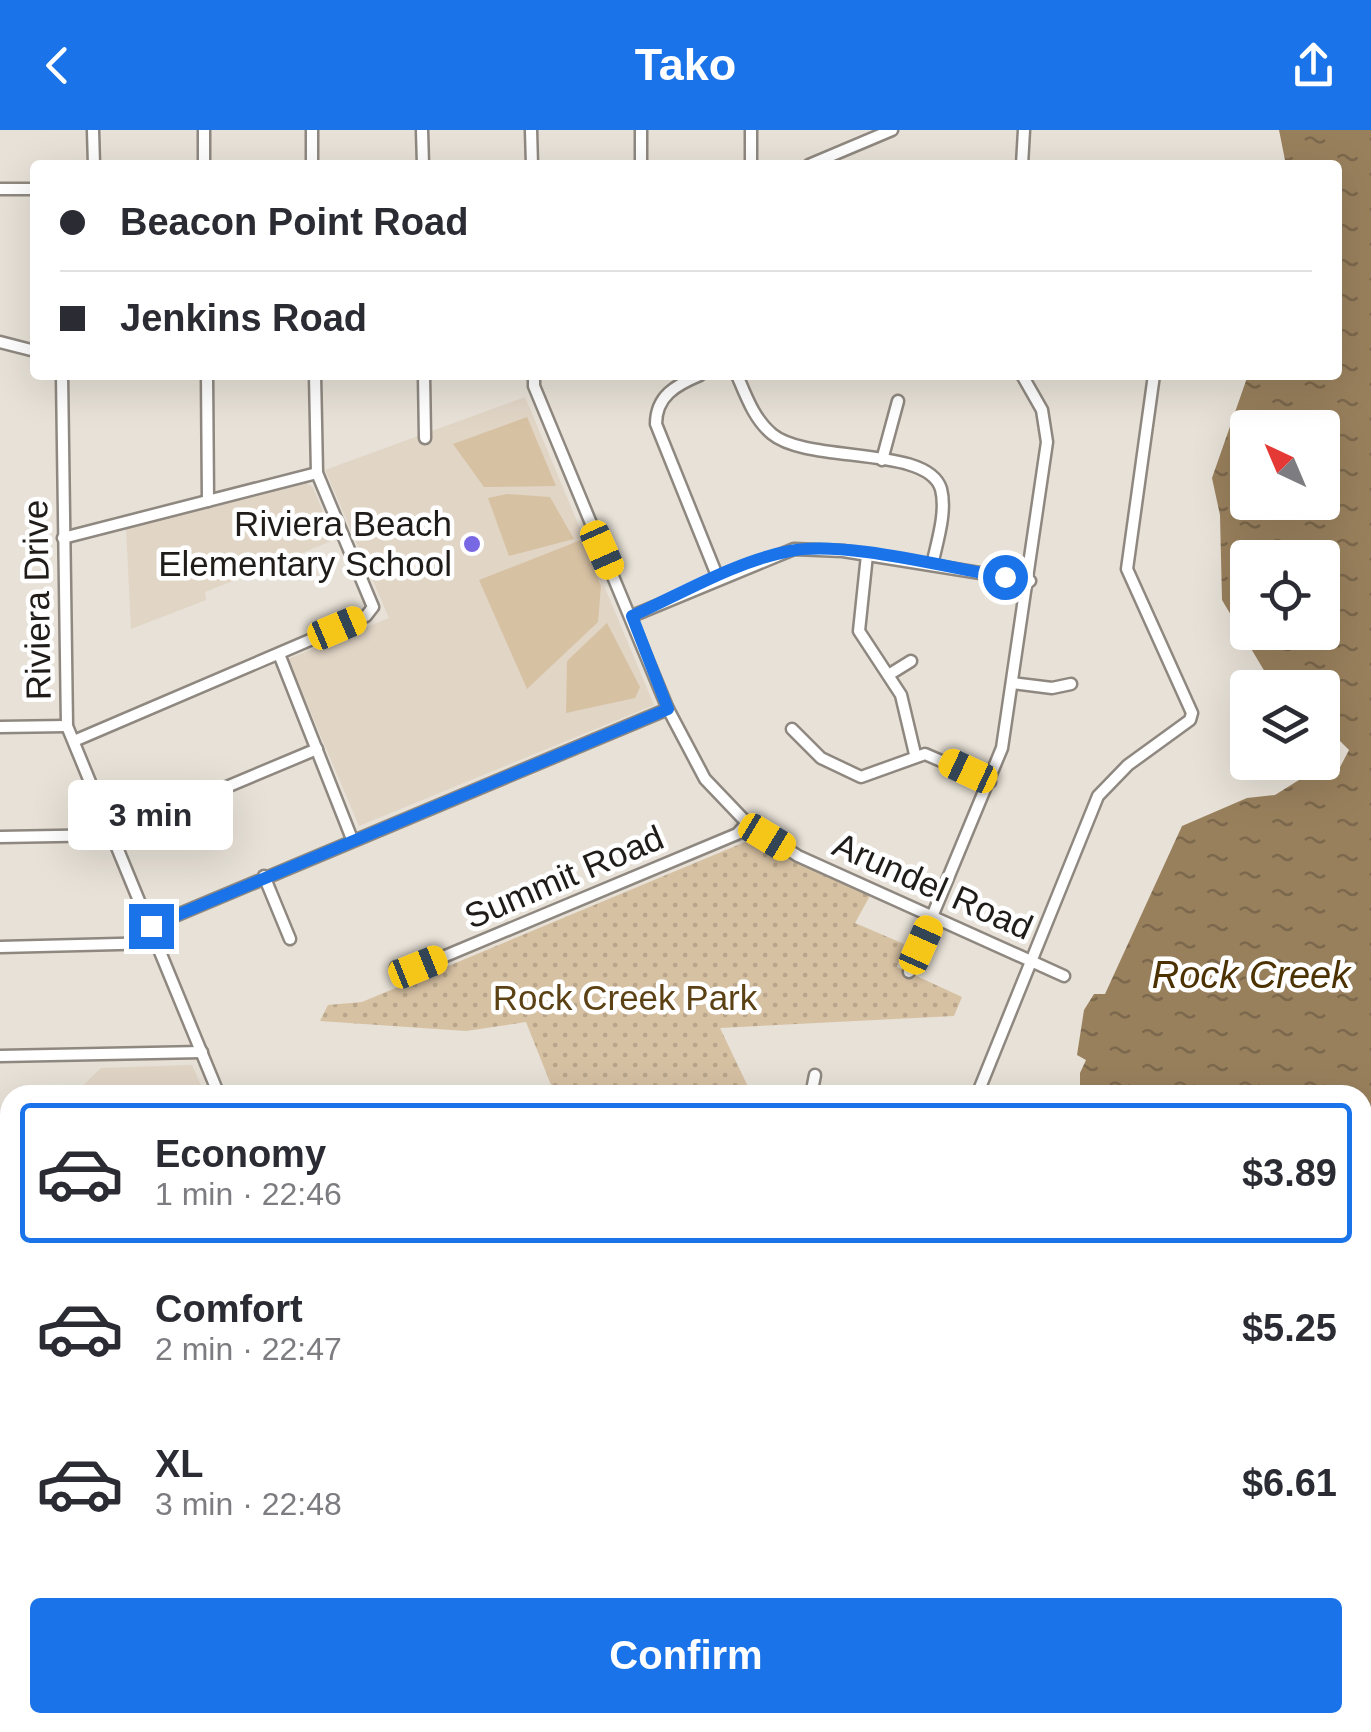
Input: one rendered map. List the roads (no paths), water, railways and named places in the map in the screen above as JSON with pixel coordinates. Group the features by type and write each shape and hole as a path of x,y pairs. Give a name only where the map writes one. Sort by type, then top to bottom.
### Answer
{"street":[{"path":"94,130 94,160"},
{"path":"204,130 204,160"},
{"path":"312,130 312,160"},
{"path":"422,130 422,160"},
{"path":"531,130 532,160"},
{"path":"641,130 641,160"},
{"path":"751,130 751,160"},
{"path":"819,160 867,135 892,130"},
{"path":"1022,160 1024,130"},
{"path":"0,189 30,189"},
{"path":"0,342 30,350"},
{"name":"Riviera Drive","path":"62,380 67,726 214,1085"},
{"path":"207,380 208,502"},
{"path":"74,741 366,616 373,607 316,472 316,380"},
{"path":"424,380 425,438"},
{"name":"Arundel Road","path":"534,380 668,709 705,779 747,824 798,856 1064,976"},
{"path":"691,380 666,394 658,404 656,424 718,578"},
{"path":"739,380 759,422 782,441 923,469 938,483 942,508 932,565"},
{"path":"909,972 1002,748 1030,581 1047,442 1042,410 1025,380"},
{"path":"981,1085 1098,796 1128,765 1190,720 1192,713 1127,569 1153,380"},
{"path":"882,460 898,400"},
{"path":"63,538 316,472"},
{"path":"632,616 794,550 867,555 1030,581"},
{"path":"867,555 859,628 901,695 915,754"},
{"path":"279,654 352,839"},
{"path":"890,674 911,661"},
{"path":"1012,683 1052,688 1071,684"},
{"path":"151,926 668,709"},
{"path":"0,727 67,726"},
{"path":"792,729 822,758 861,776 884,772 915,754 946,760 990,782"},
{"path":"0,837 112,834 318,749"},
{"name":"Summit Road","path":"396,968 418,967 737,834 747,824"},
{"path":"264,876 290,940"},
{"path":"0,947 158,943"},
{"path":"0,1056 202,1052"},
{"path":"813,1085 815,1075"}],"water":[{"name":"Rock Creek","path":"1279,130 1371,130 1371,1085 1080,1085 1086,1060 1077,1055 1084,1010 1094,994 1105,994 1182,826 1247,798 1275,795 1299,780 1340,780 1340,767 1349,750 1340,741 1340,670 1264,670 1252,650 1340,650 1340,540 1230,540 1230,613 1222,600 1220,515 1212,478 1230,427 1230,520 1340,520 1340,410 1236,410 1246,380 1342,380 1342,160 1285,160"}],"place":[{"name":"Riviera Beach Elementary School","path":"472,544"}],"park label":[{"name":"Rock Creek Park","path":"625,998"}]}
